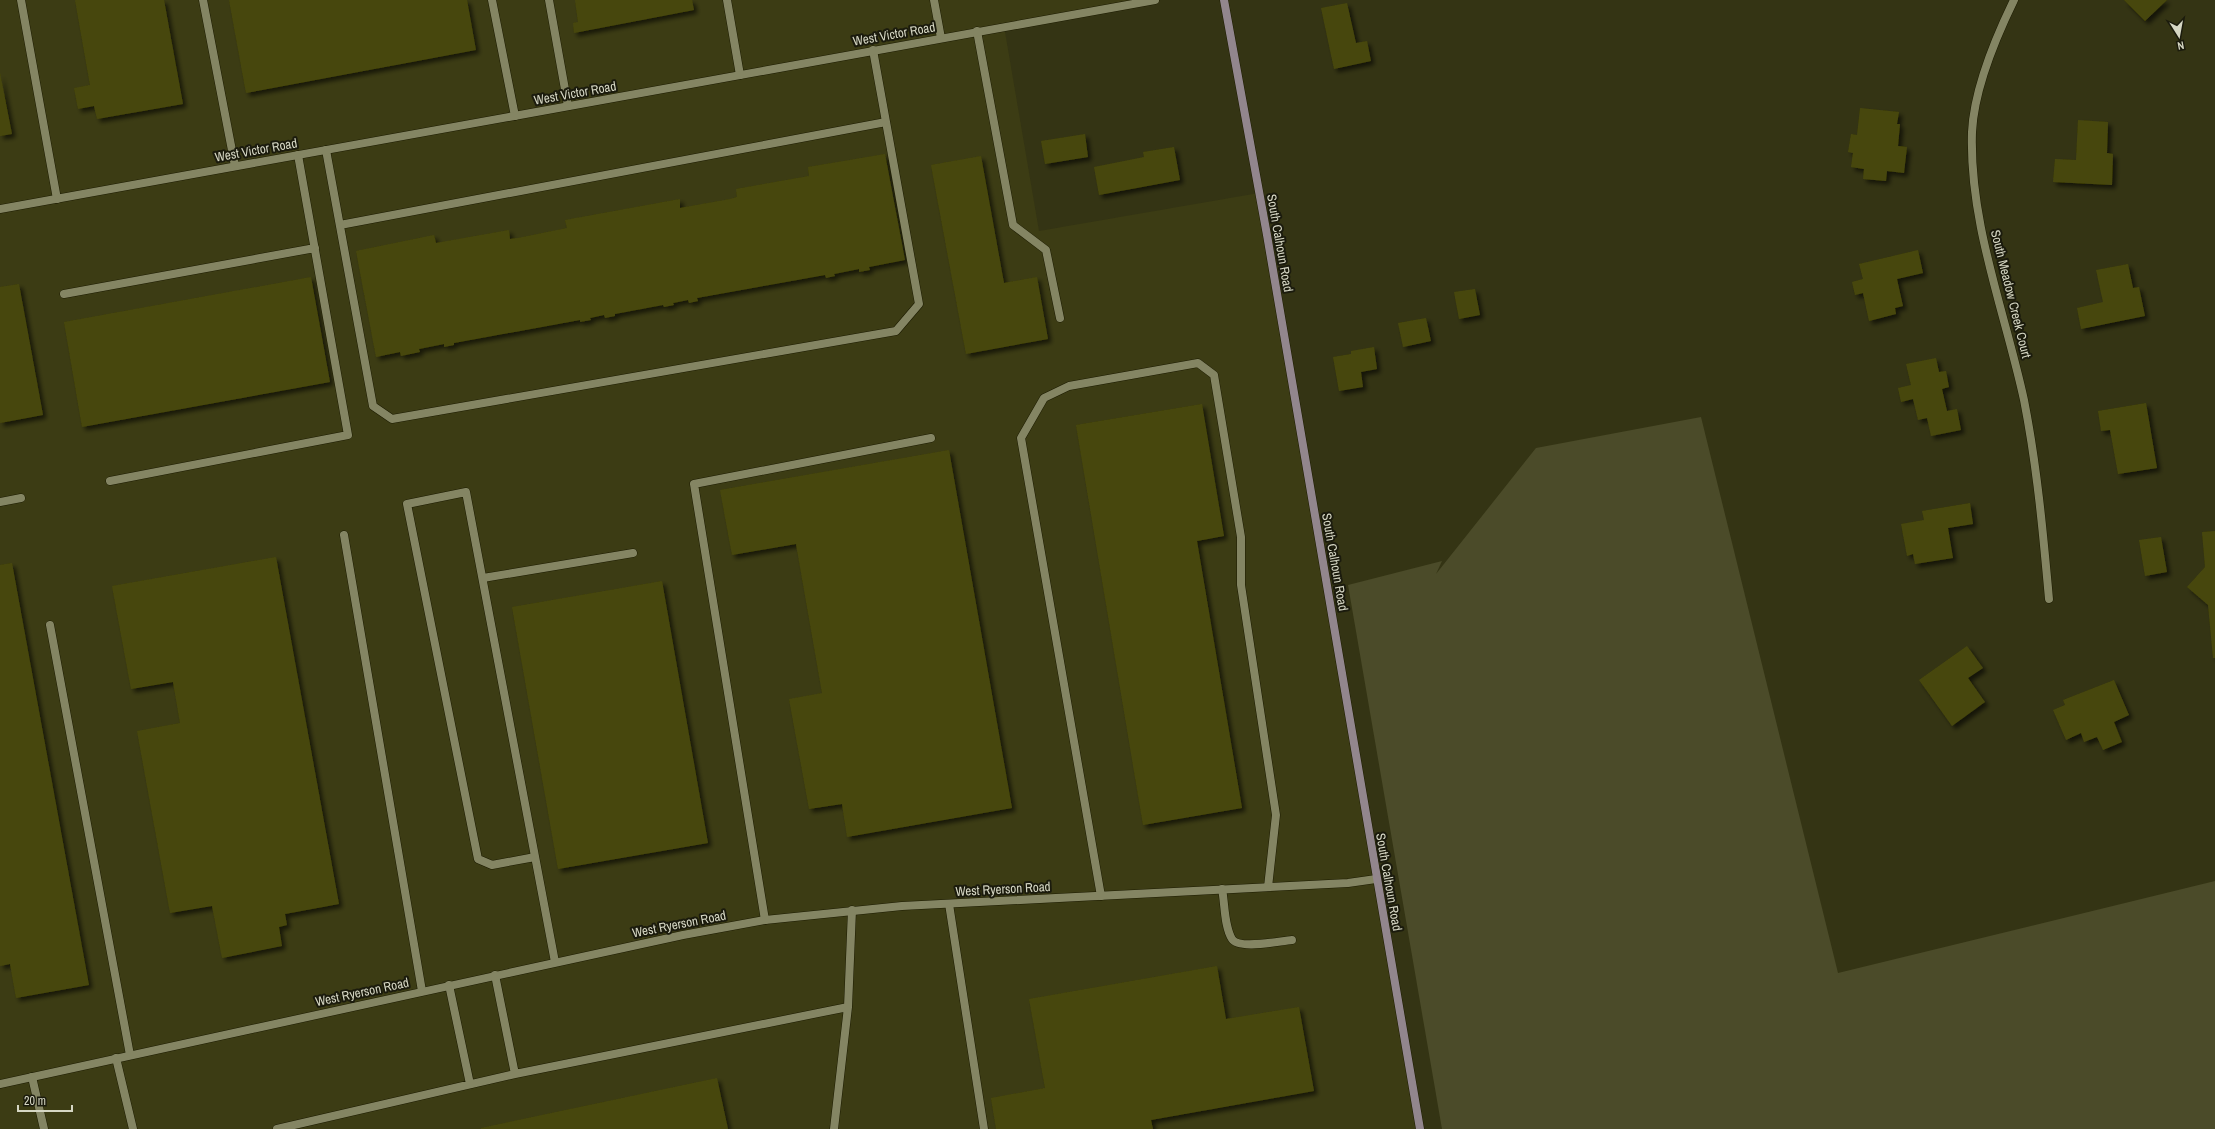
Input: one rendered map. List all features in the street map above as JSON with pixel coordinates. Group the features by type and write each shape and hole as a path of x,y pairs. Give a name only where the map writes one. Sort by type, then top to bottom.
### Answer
{"street":[{"path":"21,0 57,199"},
{"path":"204,0 235,166"},
{"path":"492,0 515,116"},
{"path":"549,0 568,106"},
{"path":"727,0 740,75"},
{"path":"934,0 941,38"},
{"name":"West Victor Road","path":"0,209 1155,0"},
{"name":"South Calhoun Road","path":"1224,0 1267,235 1420,1129"},
{"name":"South Meadow Creek Court","path":"2014,0 1996,40 1981,85 1972,130 1973,182 1986,248 2023,399 2036,463 2049,599"},
{"path":"977,31 1014,225 1046,250 1060,318"},
{"path":"326,150 373,406 392,419 896,331 919,304 873,50"},
{"path":"340,225 886,122"},
{"path":"110,481 348,435 298,155"},
{"path":"64,294 315,248"},
{"path":"1101,896 1021,438 1044,398 1069,386 1198,363 1214,375 1241,537 1241,585 1276,815 1268,887"},
{"path":"765,920 694,484 932,438"},
{"path":"535,857 492,865 478,859 407,504 466,492 555,962"},
{"path":"0,502 21,498"},
{"path":"344,535 422,991"},
{"path":"482,578 633,553"},
{"path":"50,626 130,1055"},
{"name":"West Ryerson Road","path":"0,1084 555,962 683,935 765,920 852,910 1348,883 1376,879"},
{"path":"1222,889 1228,927 1232,939 1241,945 1292,940"},
{"path":"949,904 984,1129"},
{"path":"834,1129 848,1007 852,910"},
{"path":"495,975 515,1074"},
{"path":"448,985 470,1084"},
{"path":"277,1129 515,1074 848,1007"},
{"path":"116,1058 133,1129"},
{"path":"32,1077 44,1129"}],"shaded area":[{"path":"0,0 1155,0 1004,26 1039,231 1259,193 1420,1129 0,1129"},
{"path":"1701,417 1838,973 2215,881 2215,1129 1442,1129 1348,585 1442,561 1436,574 1536,448"}],"building":[{"path":"75,0 164,0 183,104 97,119 94,106 78,109 74,88 90,85"},
{"path":"229,0 467,0 476,50 246,93"},
{"path":"575,0 692,0 694,10 574,33 573,23 578,22"},
{"path":"2124,0 2167,0 2145,21"},
{"path":"1347,3 1356,43 1367,41 1371,61 1334,69 1321,8"},
{"path":"0,73 12,134 0,136"},
{"path":"1860,108 1899,112 1897,124 1900,124 1898,146 1907,147 1904,173 1887,171 1886,181 1863,179 1864,169 1851,167 1853,153 1848,152 1851,134 1857,135"},
{"path":"2078,120 2108,122 2107,153 2113,154 2112,185 2053,182 2055,159 2076,160"},
{"path":"1085,134 1088,157 1045,164 1041,141"},
{"path":"1174,147 1180,180 1099,195 1094,167 1144,157 1143,152"},
{"path":"885,154 905,260 869,267 870,270 859,272 859,269 834,274 835,276 826,278 825,275 697,298 698,301 689,303 688,300 673,303 674,305 664,307 663,305 615,314 615,316 605,318 604,315 590,318 591,320 580,322 580,320 454,343 454,345 444,347 444,344 419,349 420,352 401,356 400,352 376,357 356,251 434,235 436,243 509,230 510,239 518,238 567,228 565,220 680,199 680,208 730,199 737,197 736,189 809,176 808,167"},
{"path":"981,156 1004,283 1037,277 1048,339 966,354 931,165"},
{"path":"1918,250 1923,273 1897,279 1903,306 1895,308 1896,314 1869,321 1863,293 1855,295 1852,282 1863,279 1859,264"},
{"path":"2128,264 2133,288 2139,287 2145,316 2081,329 2077,308 2103,302 2096,270"},
{"path":"311,277 330,382 82,427 64,322"},
{"path":"19,284 43,415 0,423 0,287"},
{"path":"1475,289 1480,315 1459,319 1454,292"},
{"path":"1426,318 1431,341 1403,347 1398,323"},
{"path":"1374,347 1377,369 1361,372 1363,387 1339,391 1333,357 1351,354 1351,351"},
{"path":"1936,358 1939,372 1946,371 1949,387 1942,389 1947,411 1957,409 1961,430 1931,436 1927,418 1918,420 1913,399 1901,402 1898,388 1911,385 1906,364"},
{"path":"2146,403 2157,468 2118,474 2110,430 2101,431 2098,411"},
{"path":"1202,404 1224,536 1197,541 1242,808 1143,825 1076,425"},
{"path":"949,450 1012,808 847,837 842,804 809,809 789,699 822,693 796,544 732,555 720,490"},
{"path":"1970,503 1973,524 1948,528 1953,558 1915,564 1913,554 1907,556 1901,524 1924,520 1922,511"},
{"path":"2215,531 2215,658 2213,658 2208,605 2187,587 2205,567 2202,532"},
{"path":"2161,537 2167,572 2145,576 2139,540"},
{"path":"276,557 339,904 285,914 287,925 279,927 282,946 222,958 212,906 170,913 137,731 180,723 173,682 131,689 112,586"},
{"path":"12,563 89,985 16,998 10,964 0,966 0,565"},
{"path":"662,581 708,843 558,869 512,607"},
{"path":"1967,646 1983,668 1968,678 1985,702 1952,726 1919,680"},
{"path":"2114,680 2129,715 2114,722 2122,742 2103,750 2097,737 2084,742 2081,733 2066,740 2053,710 2065,705 2063,700"},
{"path":"1217,966 1226,1019 1299,1007 1314,1091 1151,1120 1153,1129 996,1129 991,1098 1045,1088 1029,999"},
{"path":"717,1078 728,1129 481,1129 481,1128"}]}
